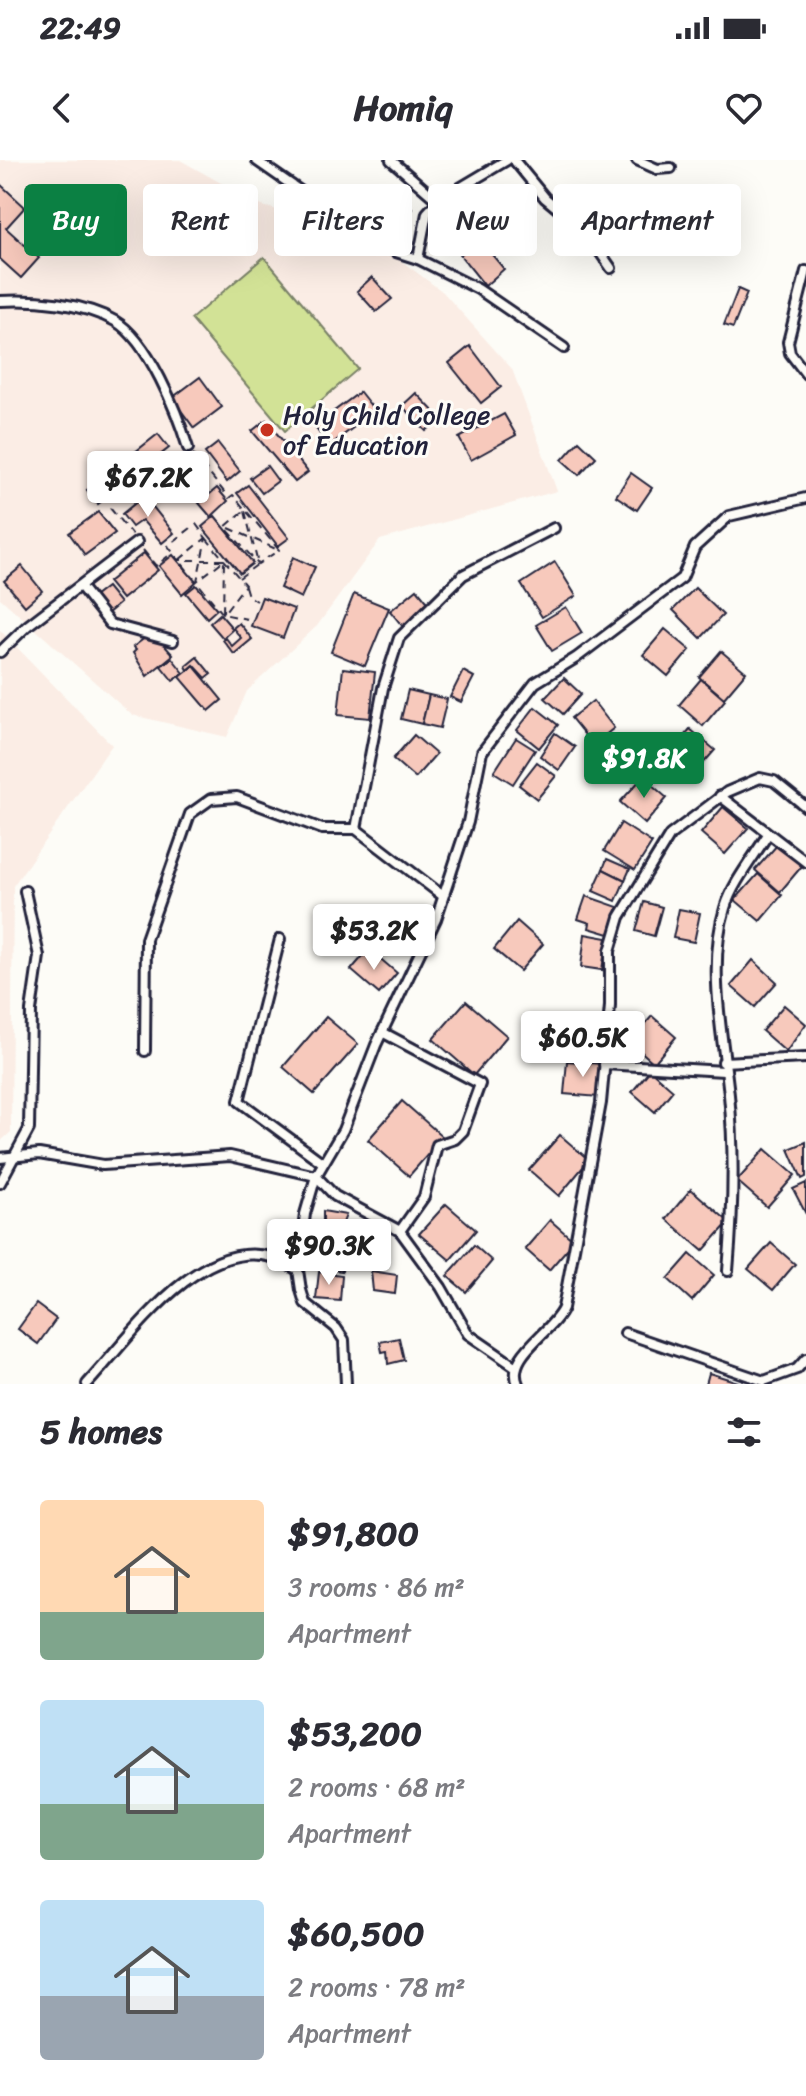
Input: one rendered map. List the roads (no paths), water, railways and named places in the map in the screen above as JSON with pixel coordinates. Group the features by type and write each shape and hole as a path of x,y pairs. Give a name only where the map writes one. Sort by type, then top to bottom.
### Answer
{"street":[{"path":"391,160 428,192"},
{"path":"467,184 507,160"},
{"path":"514,160 545,198 586,232 611,268"},
{"path":"637,160 657,169 671,168"},
{"path":"257,161 342,220 396,252 418,259 478,289 564,348"},
{"path":"418,259 428,212"},
{"path":"806,271 788,342 790,353 806,374"},
{"path":"0,301 25,300 82,309 117,322 154,366 177,411 188,448"},
{"path":"346,1384 344,1340 336,1328 305,1303 298,1270 305,1214 316,1176 352,1110 382,1032 432,929 475,794 482,752 535,683 576,658 682,578 695,547 729,516 806,498"},
{"path":"356,829 386,675 399,638 463,575 554,528"},
{"path":"0,652 27,626 137,542"},
{"path":"81,587 110,624 173,641"},
{"path":"518,1384 516,1367 558,1320 563,1308 591,1167 604,1064 610,951 620,917 670,835 720,796 760,778 774,781 806,807"},
{"path":"720,796 806,862"},
{"path":"145,1051 146,939 190,814 211,799 237,797 322,829 356,829 443,896"},
{"path":"728,1271 733,1214 729,1093 718,979 721,926 726,904 768,834"},
{"path":"0,1183 29,1129 31,1011 39,956 25,891"},
{"path":"280,939 239,1101 323,1163"},
{"path":"382,1032 480,1084 463,1131 455,1139 437,1145 424,1197 400,1231"},
{"path":"604,1064 724,1066 806,1058"},
{"path":"0,1158 39,1154 103,1165 230,1156 316,1176 335,1196 400,1231 441,1287 468,1334 516,1367"},
{"path":"87,1384 180,1284 212,1263 241,1254 261,1255 298,1270"},
{"path":"625,1333 752,1381 784,1376 806,1359"}],"place":[{"name":"Holy Child College of Education","path":"267,430"}]}
